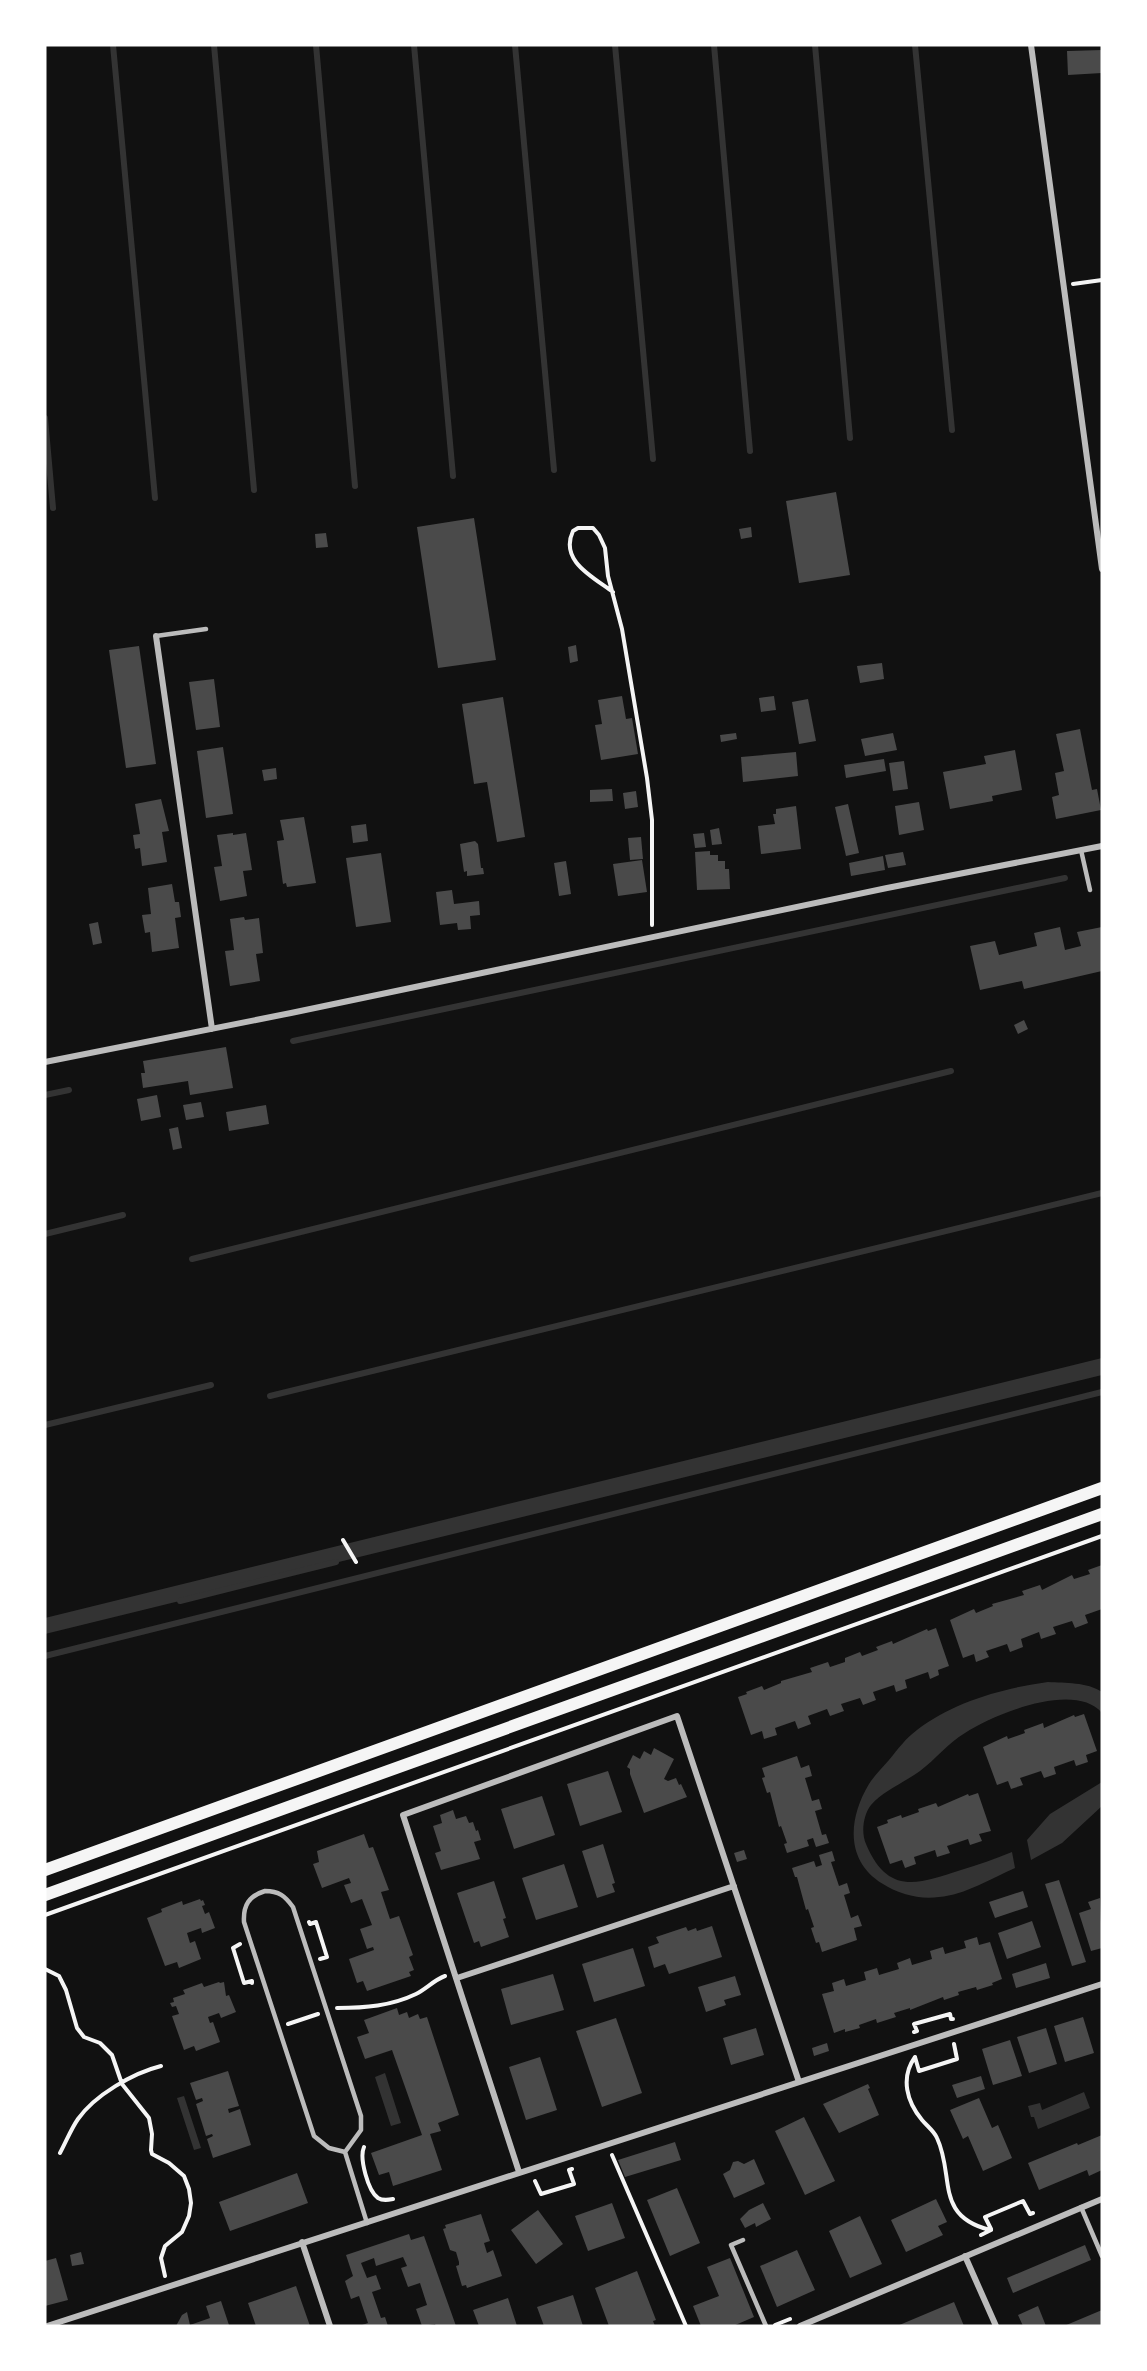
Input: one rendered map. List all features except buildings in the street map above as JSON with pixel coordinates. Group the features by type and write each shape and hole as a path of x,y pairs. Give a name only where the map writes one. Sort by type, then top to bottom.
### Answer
{"main road":[{"path":"45,1870 1102,1488"},
{"path":"45,1896 710,1656 831,1610 1102,1514"}],"street":[{"path":"1031,45 1102,569"},
{"path":"156,636 212,1029"},
{"path":"45,1062 887,888 1102,846"},
{"path":"519,2172 403,1815 677,1716 799,2082"},
{"path":"456,1975 734,1886"},
{"path":"47,2326 1102,1984"},
{"path":"800,2326 1102,2199"},
{"path":"302,2242 330,2326"},
{"path":"965,2256 996,2326"}],"lane":[{"path":"156,636 206,629"},
{"path":"1081,850 1090,890"},
{"path":"275,1891 283,1894 293,1907 361,2116 362,2130 345,2152 329,2148 314,2136 244,1922 244,1911 248,1901 255,1894 275,1891"},
{"path":"345,2152 367,2223"},
{"path":"1081,2207 1102,2256"},
{"path":"743,2240 731,2244 766,2326"}],"path":[{"path":"1063,285 1102,280"},
{"path":"613,592 572,559 569,545 573,531 578,528 593,528 600,535 605,548 608,576 613,592 622,629 652,820 652,938"},
{"path":"45,1915 1102,1536"},
{"path":"343,1540 356,1562"},
{"path":"307,1917 310,1924 316,1922 327,1957 320,1959 323,1969"},
{"path":"238,1938 241,1945 233,1948 244,1983 252,1981 255,1991"},
{"path":"45,1969 59,1976 66,1990 77,2028 84,2037 100,2043 112,2055 122,2084 148,2118 152,2134 152,2154 169,2163 184,2176 189,2188 191,2203 189,2216 182,2232 165,2246 161,2258 169,2287"},
{"path":"336,2008 378,2007 418,1993 443,1976 456,1975"},
{"path":"333,1998 340,2019"},
{"path":"287,2025 319,2014"},
{"path":"961,2042 953,2045 957,2059 919,2071 913,2059 905,2084 911,2106 936,2135 943,2155 948,2193 954,2208 967,2220 991,2230 985,2217 1023,2201 1030,2214 1040,2210"},
{"path":"60,2153 78,2119 95,2101 138,2074 162,2066"},
{"path":"369,2139 361,2157 371,2189 378,2198 397,2199"},
{"path":"612,2156 686,2326"}],"shaded area":[{"path":"1102,1358 1102,1375 45,1634 45,1618"},
{"path":"1048,1682 1083,1685 1102,1692 1102,1713 1090,1704 1073,1700 1054,1700 995,1717 959,1737 920,1771 882,1795 868,1809 864,1824 864,1840 875,1861 894,1879 918,1882 1012,1852 1015,1868 968,1890 932,1898 917,1897 896,1891 871,1875 862,1864 856,1851 854,1825 857,1811 871,1781 906,1740 931,1720 962,1704 996,1692"},
{"path":"1102,1782 1102,1806 1062,1843 1031,1860 1027,1840 1050,1814"},
{"path":"385,2073 401,2123 391,2126 375,2077"},
{"path":"1084,2092 1090,2108 1038,2129 1028,2106 1040,2103 1042,2110"},
{"path":"184,2096 201,2148 194,2150 177,2098"}],"waterway":[{"path":"113,45 155,498"},
{"path":"214,45 254,490"},
{"path":"316,45 355,486"},
{"path":"414,45 453,476"},
{"path":"515,45 554,470"},
{"path":"615,45 653,459"},
{"path":"714,45 750,451"},
{"path":"815,45 850,438"},
{"path":"915,45 952,430"},
{"path":"45,418 53,508"},
{"path":"293,1041 1065,878"},
{"path":"192,1259 951,1071"},
{"path":"45,1095 69,1090"},
{"path":"270,1396 1102,1193"},
{"path":"45,1234 123,1215"},
{"path":"45,1425 211,1385"},
{"path":"45,1656 1102,1392"},
{"path":"180,1601 336,1562"}]}
